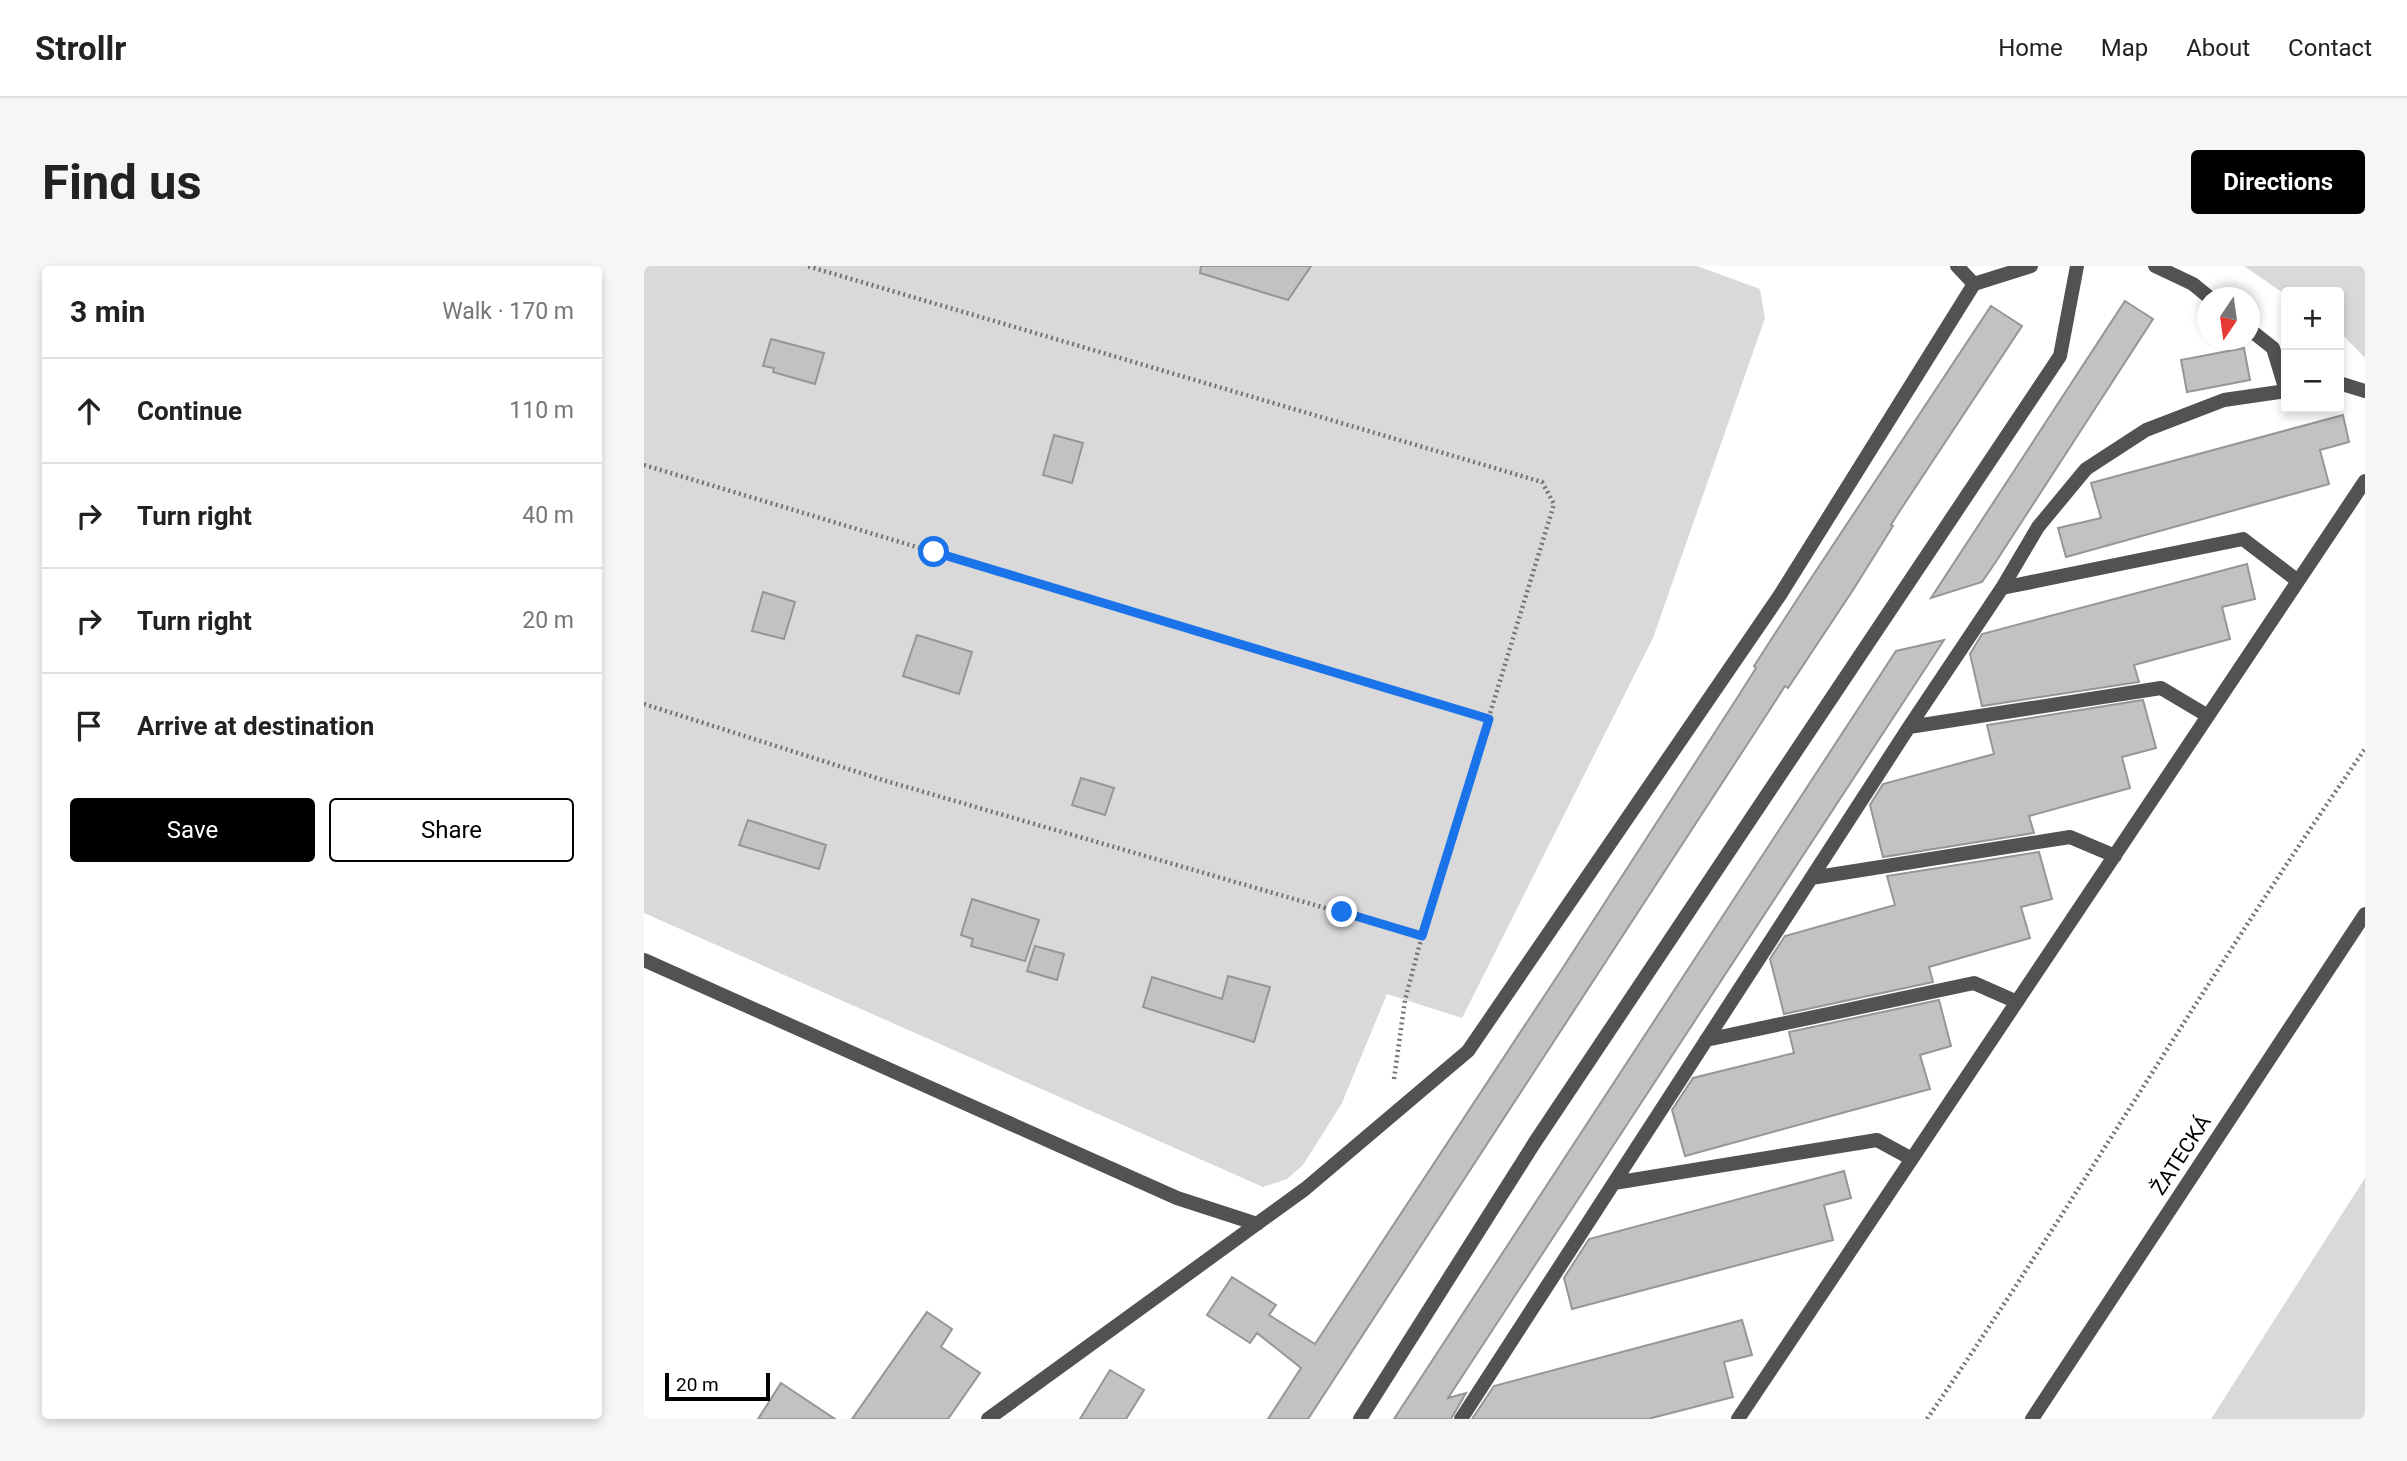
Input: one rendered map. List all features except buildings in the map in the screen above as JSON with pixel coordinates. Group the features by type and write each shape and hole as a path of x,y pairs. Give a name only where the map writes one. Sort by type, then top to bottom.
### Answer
{"street":[{"path":"1957,266 1973,284"},
{"path":"988,1419 1305,1189 1468,1051 1780,595 1973,284 2031,266"},
{"path":"1360,1419 1535,1142 2060,356 2077,266"},
{"path":"2155,266 2197,287"},
{"path":"1461,1419 1909,727 2002,588 2038,527 2086,469 2146,430 2224,400 2286,391 2273,348 2260,338"},
{"path":"2344,385 2365,391"},
{"path":"1738,1419 2365,481"},
{"path":"2002,588 2243,539 2298,582"},
{"path":"1909,727 2161,688 2208,716"},
{"path":"1811,878 2070,837 2115,856"},
{"name":"ŽATECKÁ","path":"2032,1419 2365,914"},
{"path":"644,960 1177,1198 1257,1223"},
{"path":"1706,1040 1974,984 2017,1002"},
{"path":"1614,1183 1877,1140 1912,1159"}],"path":[{"path":"807,266 1542,482 1554,504 1422,936 1405,1000 1389,1118"},
{"path":"644,465 1489,719"},
{"path":"644,704 886,781 1422,936"},
{"path":"1927,1419 2005,1306 2304,837 2365,749"}],"shaded area":[{"path":"644,266 1697,266 1760,289 1765,318 1653,638 1462,1018 1387,994 1342,1103 1303,1165 1287,1179 1263,1187 644,913"},
{"path":"2244,266 2365,266 2365,358 2344,336 2344,287 2281,287 2281,292"},
{"path":"2365,1178 2365,1419 2211,1419"}],"route":[{"path":"934,552 1489,719 1422,936 1342,912"}]}
